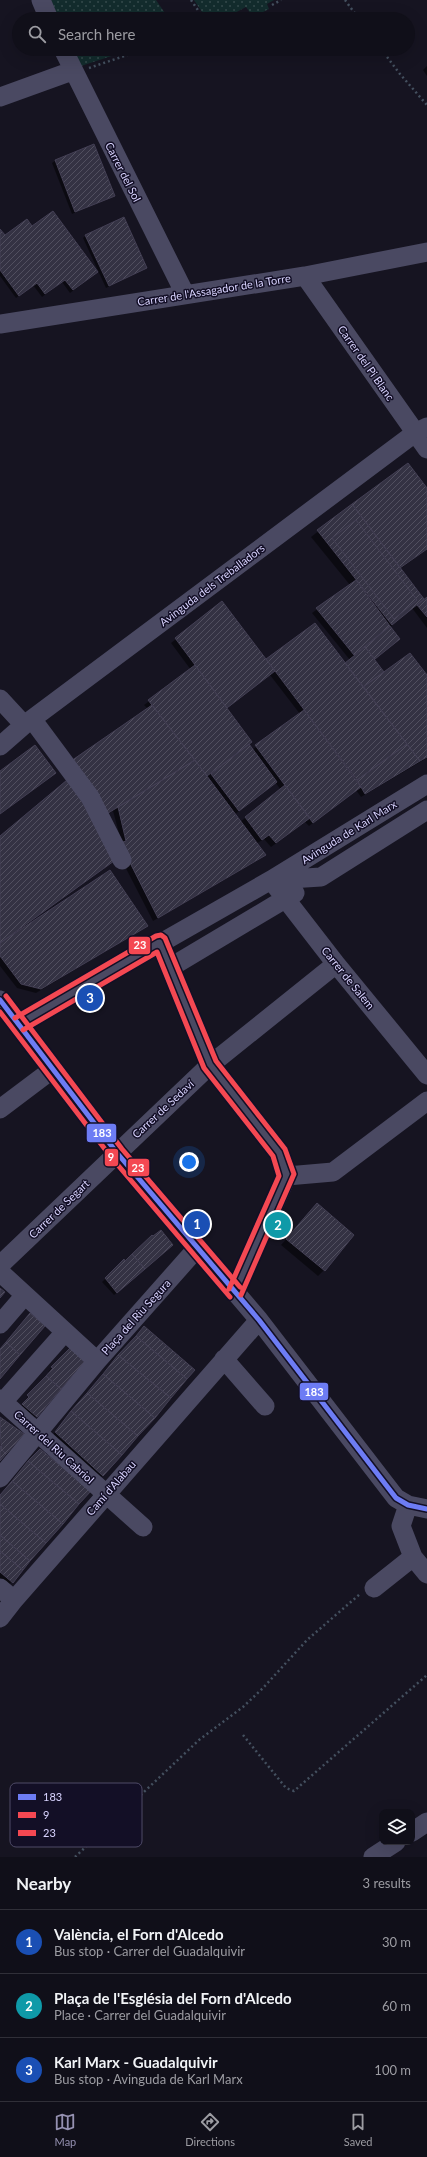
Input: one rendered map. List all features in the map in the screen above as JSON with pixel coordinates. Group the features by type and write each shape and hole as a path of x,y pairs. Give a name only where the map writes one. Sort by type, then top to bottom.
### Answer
{"street":[{"path":"41,0 46,12"},
{"name":"Carrer del Sol","path":"66,56 72,71 185,294"},
{"path":"0,97 72,71"},
{"name":"Carrer de l'Assagador de la Torre","path":"0,324 305,276 427,252"},
{"name":"Carrer del Pi Blanc","path":"305,276 421,430 427,449"},
{"name":"Avinguda dels Treballadors","path":"0,746 28,722 421,430"},
{"path":"0,699 28,722 90,797 122,860"},
{"name":"Avinguda de Karl Marx","path":"19,1024 160,942 271,880 427,784"},
{"name":"Avinguda de Karl Marx","path":"171,967 321,877 427,810"},
{"name":"Avinguda de Karl Marx","path":"271,880 321,877"},
{"name":"Carrer de Salem","path":"271,880 336,964 427,1075"},
{"path":"160,942 210,1065 279,1153 287,1176 235,1292"},
{"name":"Carrer de Sedaví","path":"117,1152 210,1065 336,964"},
{"path":"0,1000 117,1152 259,1320 396,1498 408,1505 427,1509"},
{"path":"0,1109 53,1069"},
{"path":"287,1176 333,1172 427,1101"},
{"name":"Carrer de Segart","path":"0,1265 117,1152"},
{"name":"Plaça del Riu Segura","path":"0,1272 97,1361 198,1247"},
{"path":"0,1324 25,1295"},
{"name":"Camí d'Alabau","path":"0,1618 7,1594 106,1494 259,1320"},
{"path":"2,1400 65,1332"},
{"path":"224,1359 265,1406"},
{"path":"0,1478 97,1361"},
{"name":"Carrer del Riu Cabriol","path":"2,1400 143,1527"},
{"path":"408,1505 401,1526 412,1557 427,1574"},
{"path":"374,1588 412,1557"},
{"path":"415,1830 427,1822"},
{"path":"373,1857 391,1845"}],"path":[{"path":"191,0 199,12"},
{"path":"272,4 281,0"},
{"path":"345,0 354,12"},
{"path":"72,71 83,70 124,56"},
{"path":"386,56 427,105"},
{"path":"142,1794 199,1740 225,1722 263,1688 308,1640 368,1588 374,1588"},
{"path":"243,1735 286,1788 294,1790 427,1675"},
{"path":"75,1857 86,1847"}],"green space":[{"path":"51,0 156,0 164,12 56,12"},
{"path":"194,0 274,0 267,4 269,9 263,12 250,12 246,7 236,12 202,12"},
{"path":"77,56 112,56 81,66"}],"building":[{"path":"94,144 115,196 75,212 55,160"},
{"path":"53,211 98,272 73,290 65,280 45,294 37,283 19,296 0,270 0,229 5,235 27,219 32,226"},
{"path":"124,217 147,268 109,286 85,235"},
{"path":"408,463 427,488 427,549 400,568 352,504"},
{"path":"352,504 424,599 392,625 317,530"},
{"path":"356,520 417,600 394,619 332,538"},
{"path":"356,580 390,626 354,655 316,608"},
{"path":"427,597 427,617 417,605"},
{"path":"222,601 275,671 227,708 175,638"},
{"path":"315,623 407,744 357,780 266,659"},
{"path":"390,626 400,639 375,659 365,647"},
{"path":"365,647 384,672 363,687 345,663"},
{"path":"410,653 427,675 427,757 420,761 363,687"},
{"path":"195,665 252,742 207,776 148,700"},
{"path":"152,705 195,760 105,815 71,761"},
{"path":"304,710 361,787 313,823 255,745"},
{"path":"249,744 277,782 239,811 211,774"},
{"path":"407,744 420,761 365,794 357,780"},
{"path":"35,745 56,773 0,814 0,771"},
{"path":"195,760 266,855 158,918 120,843 126,841 118,807"},
{"path":"67,780 92,816 114,861 0,943 0,836"},
{"path":"285,785 310,818 276,843 269,835 262,840 245,817"},
{"path":"110,870 148,926 41,989 21,984 0,956 0,943"},
{"path":"317,1203 354,1235 325,1271 286,1239"},
{"path":"161,1230 173,1245 145,1269 132,1254 152,1235 153,1236"},
{"path":"132,1254 145,1269 117,1293 105,1278 124,1259 125,1261"},
{"path":"0,1288 5,1292 0,1298"},
{"path":"30,1313 45,1326 20,1355 6,1342"},
{"path":"144,1326 195,1370 187,1379 136,1336"},
{"path":"136,1336 187,1379 171,1398 118,1355"},
{"path":"6,1342 20,1355 0,1379 0,1349"},
{"path":"70,1348 85,1361 61,1389 46,1376 53,1368 51,1367"},
{"path":"118,1355 171,1398 155,1418 103,1374"},
{"path":"103,1374 155,1418 138,1436 87,1393"},
{"path":"46,1376 61,1389 37,1417 22,1404 29,1397 27,1395"},
{"path":"87,1393 138,1436 122,1455 71,1411"},
{"path":"71,1411 122,1455 103,1476 55,1432"},
{"path":"0,1417 24,1434 6,1454 1,1449"},
{"path":"0,1446 6,1454 0,1461"},
{"path":"40,1449 91,1491 79,1504 28,1461"},
{"path":"28,1461 79,1504 63,1524 12,1481"},
{"path":"12,1481 63,1524 46,1543 0,1504 0,1495"},
{"path":"0,1504 46,1543 30,1561 0,1535"},
{"path":"0,1535 30,1561 23,1570 0,1551"},
{"path":"0,1551 23,1570 13,1583 0,1572"}],"transit line":[{"name":"23","path":"15,1018 156,936 161,935 165,938 216,1061 285,1149 294,1174 241,1295"},
{"name":"9","path":"23,1030 157,952 204,1068 273,1156 279,1176 229,1289"},
{"name":"23","path":"6,996 122,1149 240,1287"},
{"name":"183","path":"0,1000 117,1153 259,1320 396,1498 408,1505 427,1509"},
{"name":"9","path":"0,1012 111,1157 230,1297"}],"place":[{"name":"Karl Marx - Guadalquivir","path":"90,998"},
{"name":"València, el Forn d'Alcedo","path":"197,1224"},
{"name":"Plaça de l'Església del Forn d'Alcedo","path":"278,1225"}]}
